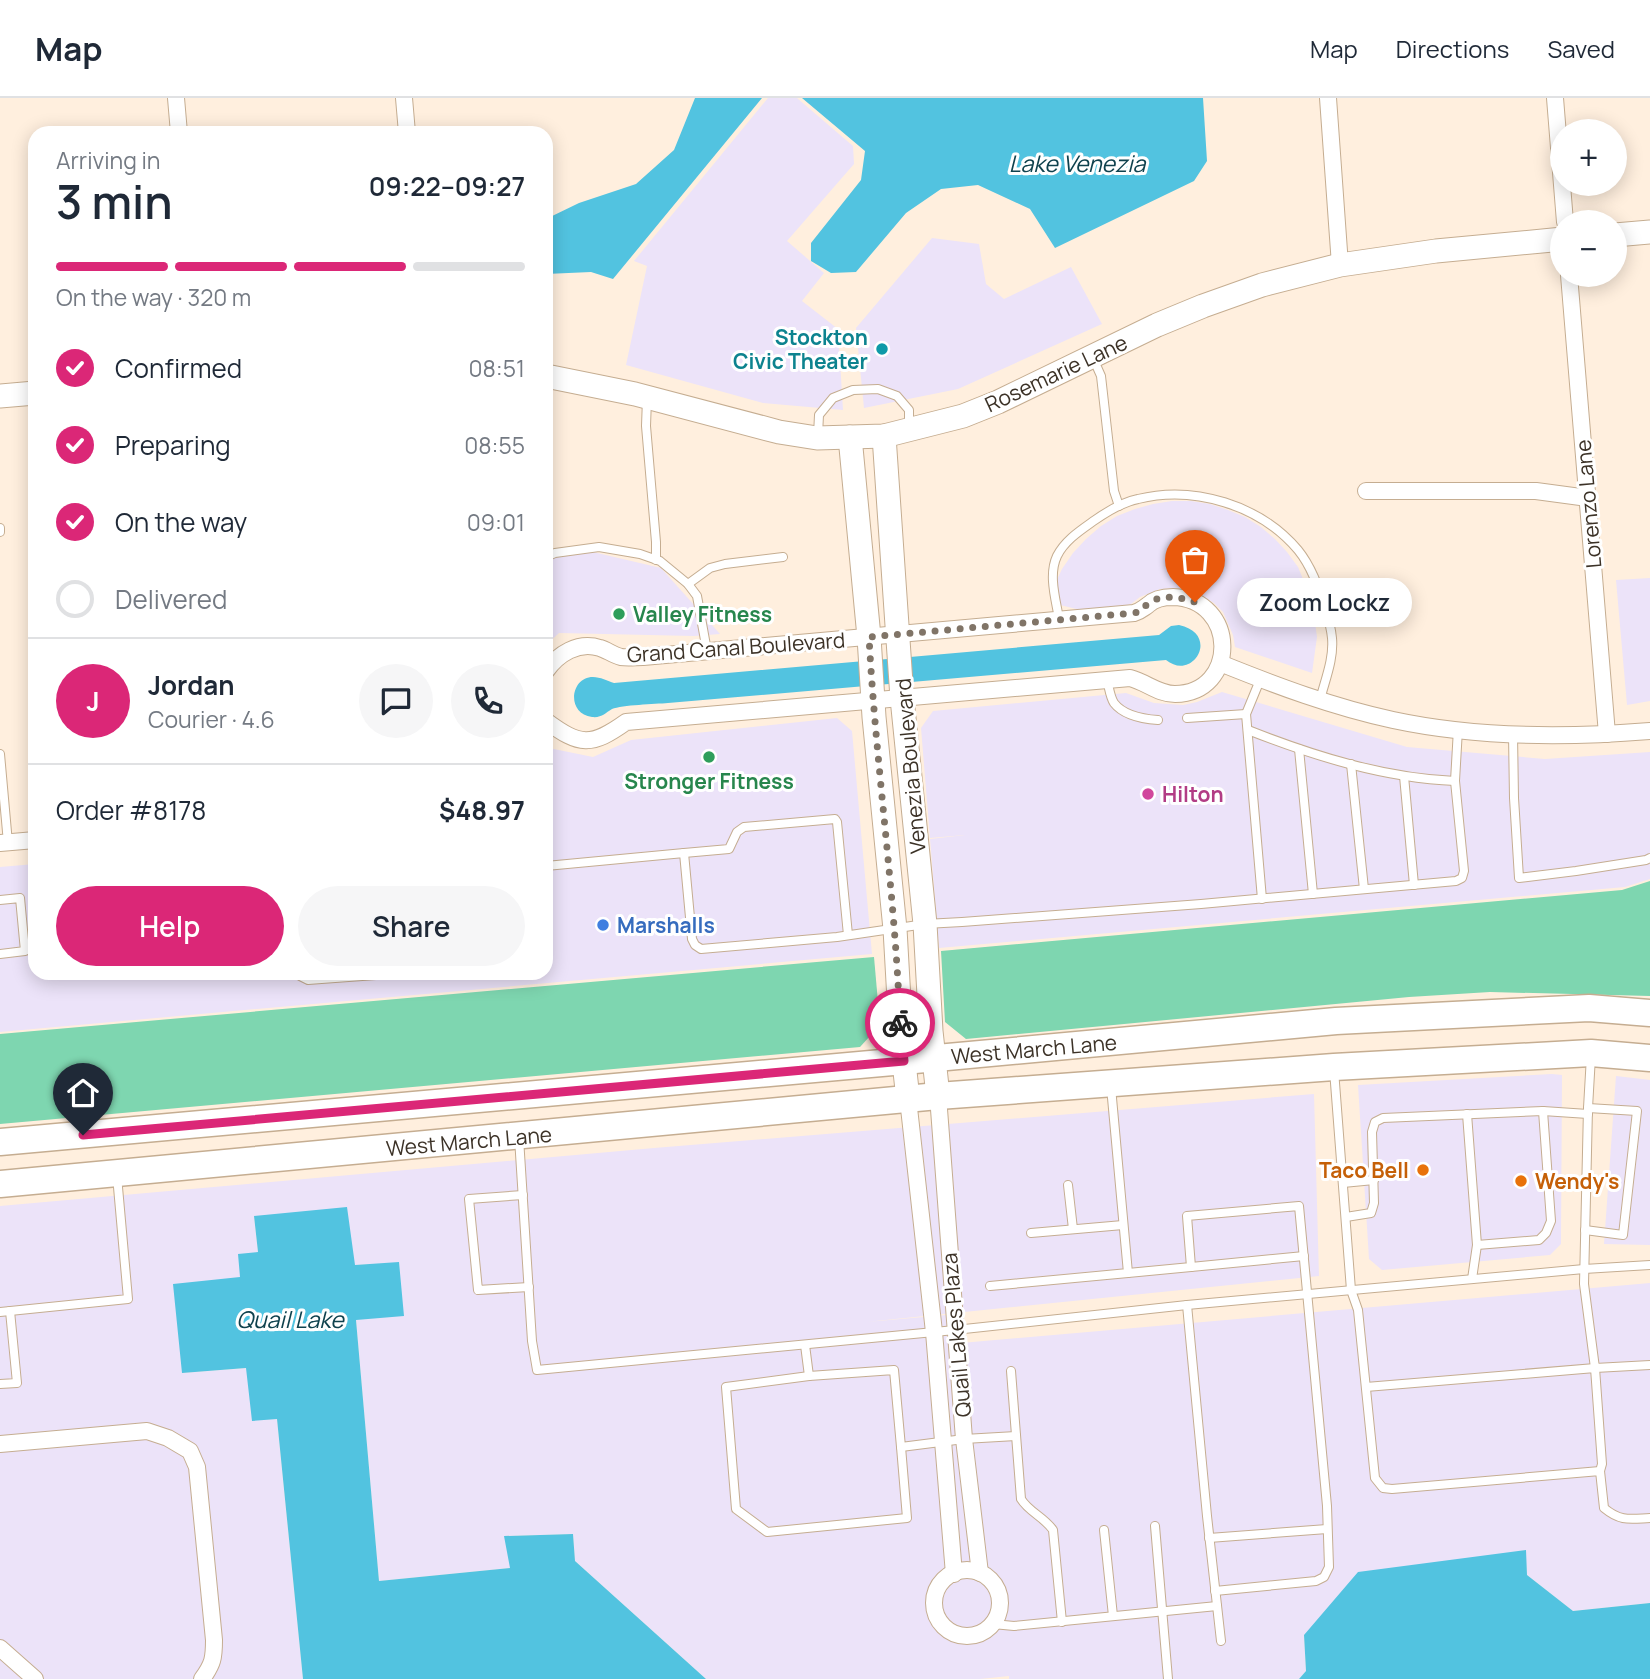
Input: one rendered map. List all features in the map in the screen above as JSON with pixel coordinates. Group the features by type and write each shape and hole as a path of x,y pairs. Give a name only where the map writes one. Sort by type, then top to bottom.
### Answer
{"main road":[{"name":"West March Lane","path":"0,1142 1336,1021 1589,1008 1650,1013"},
{"name":"West March Lane","path":"0,1184 938,1096 1334,1067 1591,1053 1650,1058"}],"street":[{"path":"176,98 178,126"},
{"path":"404,98 406,126"},
{"path":"1328,98 1340,265"},
{"path":"1555,98 1564,210"},
{"path":"1627,233 1650,232"},
{"name":"Rosemarie Lane","path":"553,377 647,397 779,432 817,438 884,436 963,416 998,402 1157,325 1262,285 1340,265 1436,251 1550,240"},
{"name":"Lorenzo Lane","path":"1570,287 1607,734"},
{"path":"0,396 28,394"},
{"name":"Venezia Boulevard","path":"884,436 902,698 925,924 933,1058 938,1096"},
{"name":"Venezia Boulevard","path":"850,437 908,1099"},
{"path":"1366,491 1536,491 1588,498"},
{"name":"Grand Canal Boulevard","path":"553,662 571,649 579,647 598,647 622,657 707,651 1134,613 1140,612 1150,602 1163,598 1184,598 1205,608 1219,626 1223,649 1220,663"},
{"path":"553,726 564,735 595,740 626,722 1130,678 1155,690 1177,694 1189,692 1209,680 1220,663 1320,700 1395,720 1458,730 1570,736 1650,731"},
{"path":"4,843 28,841"},
{"path":"899,990 928,986"},
{"name":"Quail Lakes Plaza","path":"938,1096 964,1439 980,1573"},
{"name":"Quail Lakes Plaza","path":"908,1099 934,1332 954,1574"},
{"path":"0,1444 147,1431 168,1438 190,1451 197,1467 214,1640 212,1666 202,1679"},
{"path":"967,1570 980,1573 995,1584 1001,1604 998,1615 993,1624 976,1635 954,1633 944,1627 934,1607 939,1586 954,1574 967,1570"},
{"path":"0,1648 35,1679"}],"lane":[{"path":"1093,356 1101,376 1114,491 1119,506"},
{"path":"817,438 819,415 833,398 853,390 878,389 897,396 909,410 909,430"},
{"path":"647,397 646,426 656,560"},
{"path":"1059,619 1053,580 1056,558 1077,533 1119,506 1138,499 1187,495 1233,505 1258,517 1284,536 1298,550 1317,582 1332,638 1332,651 1320,700"},
{"path":"553,554 599,547 640,554 660,561 688,584 697,596 707,651"},
{"path":"688,584 710,569 725,564 783,557"},
{"path":"1107,680 1112,701 1116,706 1142,719 1158,720"},
{"path":"1260,680 1246,714 1262,898"},
{"path":"1187,718 1246,714"},
{"path":"1248,730 1351,764 1423,780 1455,781"},
{"path":"684,853 692,939 701,949 848,935 925,924 976,922 1456,881 1462,878 1464,871 1455,781 1458,730"},
{"path":"1513,734 1519,878 1650,858"},
{"path":"1299,749 1313,894"},
{"path":"0,754 4,843"},
{"path":"1351,764 1364,889"},
{"path":"1404,776 1414,885"},
{"path":"553,865 729,849 737,832 744,827 835,819 848,935"},
{"path":"0,900 20,898 25,951 0,954"},
{"path":"1591,1053 1584,1284 1595,1368 1604,1508 1615,1517 1650,1518"},
{"path":"1334,1067 1351,1290 1358,1310 1375,1478 1383,1488 1392,1489 1600,1471"},
{"path":"1111,1084 1128,1273"},
{"path":"1477,1245 1539,1240 1546,1233 1551,1221 1543,1111"},
{"path":"1346,1217 1371,1213 1374,1203 1372,1132 1375,1122 1383,1118 1543,1111 1637,1111 1623,1235 1585,1230"},
{"path":"1467,1114 1477,1245 1472,1279"},
{"path":"519,1136 537,1370 1187,1305 1650,1265"},
{"path":"0,1312 128,1300 117,1173"},
{"path":"1343,1183 1374,1180"},
{"path":"1068,1185 1073,1229"},
{"path":"523,1195 468,1199 478,1290 529,1287"},
{"path":"1191,1267 1187,1216 1299,1206 1327,1506 1328,1567 1324,1577 1316,1581 1215,1591"},
{"path":"1031,1233 1123,1225"},
{"path":"990,1286 1304,1256"},
{"path":"1187,1305 1221,1641"},
{"path":"0,1384 17,1383 10,1311"},
{"path":"805,1345 809,1376"},
{"path":"1366,1387 1650,1365"},
{"path":"894,1370 907,1518 767,1532 736,1508 726,1387 809,1376 894,1370"},
{"path":"1010,1371 1021,1499 1053,1530 1062,1622"},
{"path":"901,1447 1016,1436"},
{"path":"1155,1527 1168,1679"},
{"path":"1209,1538 1327,1529"},
{"path":"1104,1530 1114,1616"},
{"path":"993,1624 1014,1626 1217,1606"}],"shaded area":[{"path":"768,98 797,98 853,146 854,164 787,241 824,273 802,301 838,329 843,410 763,403 626,365 647,266 634,261"},
{"path":"932,238 979,244 986,284 1004,299 1071,267 1102,324 958,389 864,408 856,328"},
{"path":"1172,501 1210,504 1245,517 1261,527 1287,552 1298,567 1312,601 1317,637 1312,673 1235,647 1223,612 1214,603 1192,590 1160,589 1131,604 1093,613 1056,604 1054,586 1062,569 1086,539 1117,516 1153,504"},
{"path":"576,548 661,568 720,634 694,636 559,633 553,639 553,555"},
{"path":"1650,578 1650,701 1627,705 1616,580"},
{"path":"1222,692 1407,747 1545,759 1650,752 1650,879 1625,887 939,948 930,839 965,835 930,838 921,728 933,711 1126,693 1154,703 1183,705"},
{"path":"837,718 852,731 872,954 0,1032 0,867 28,865 28,980 553,980 553,749 593,757 631,740"},
{"path":"1562,1075 1561,1244 1550,1255 1382,1270 1369,1259 1358,1085"},
{"path":"1616,1076 1650,1080 1650,1245 1604,1244"},
{"path":"1314,1094 1319,1276 866,1322 958,1314 961,1343 1650,1283 1650,1603 1573,1611 1527,1575 1525,1550 1304,1635 1306,1671 1299,1679 1009,1679 1009,1676 980,1679 706,1679 575,1561 573,1534 505,1536 511,1568 379,1581 356,1320 399,1263 355,1265 254,1217 258,1252 182,1373 247,1368 277,1419 303,1679 0,1679 0,1206 654,1148"}],"green space":[{"path":"1650,881 1650,996 1490,992 1409,997 966,1039 945,1022 941,951 1622,890"},
{"path":"874,957 880,1025 860,1047 0,1124 0,1034"}],"water":[{"path":"695,98 762,98 613,279 591,272 553,274 553,216 579,203 636,184 674,150"},
{"name":"Lake Venezia","path":"802,98 1203,98 1207,161 1194,181 1055,248 1030,209 978,185 941,189 906,213 856,272 831,273 811,261 811,243 861,180 865,151"},
{"path":"1179,625 1192,630 1198,637 1200,646 1193,661 1185,665 1176,665 1166,660 639,705 612,709 595,717 578,709 574,696 579,683 593,677 614,683 1159,635 1171,626"},
{"name":"Quail Lake","path":"347,1207 355,1265 399,1262 404,1316 356,1320 379,1581 510,1568 504,1536 573,1534 575,1561 706,1679 303,1679 277,1419 252,1421 246,1368 182,1373 173,1284 240,1277 238,1254 258,1252 254,1216"},
{"path":"1526,1550 1527,1575 1573,1611 1650,1603 1650,1679 1299,1679 1306,1671 1304,1635 1358,1572"}],"way so far":[{"path":"900,1023 895,929 874,717 869,637 1134,613 1140,612 1150,602 1163,598 1184,598 1195,602"}],"place":[{"name":"Stockton Civic Theater","path":"882,349"},
{"name":"Zoom Lockz","path":"1195,602"},
{"name":"Valley Fitness","path":"619,614"},
{"name":"Stronger Fitness","path":"709,757"},
{"name":"Hilton","path":"1148,794"},
{"name":"Marshalls","path":"603,925"},
{"name":"Taco Bell","path":"1423,1170"},
{"name":"Wendy's","path":"1521,1181"}],"route":[{"path":"83,1135 904,1061 900,1023"}]}
